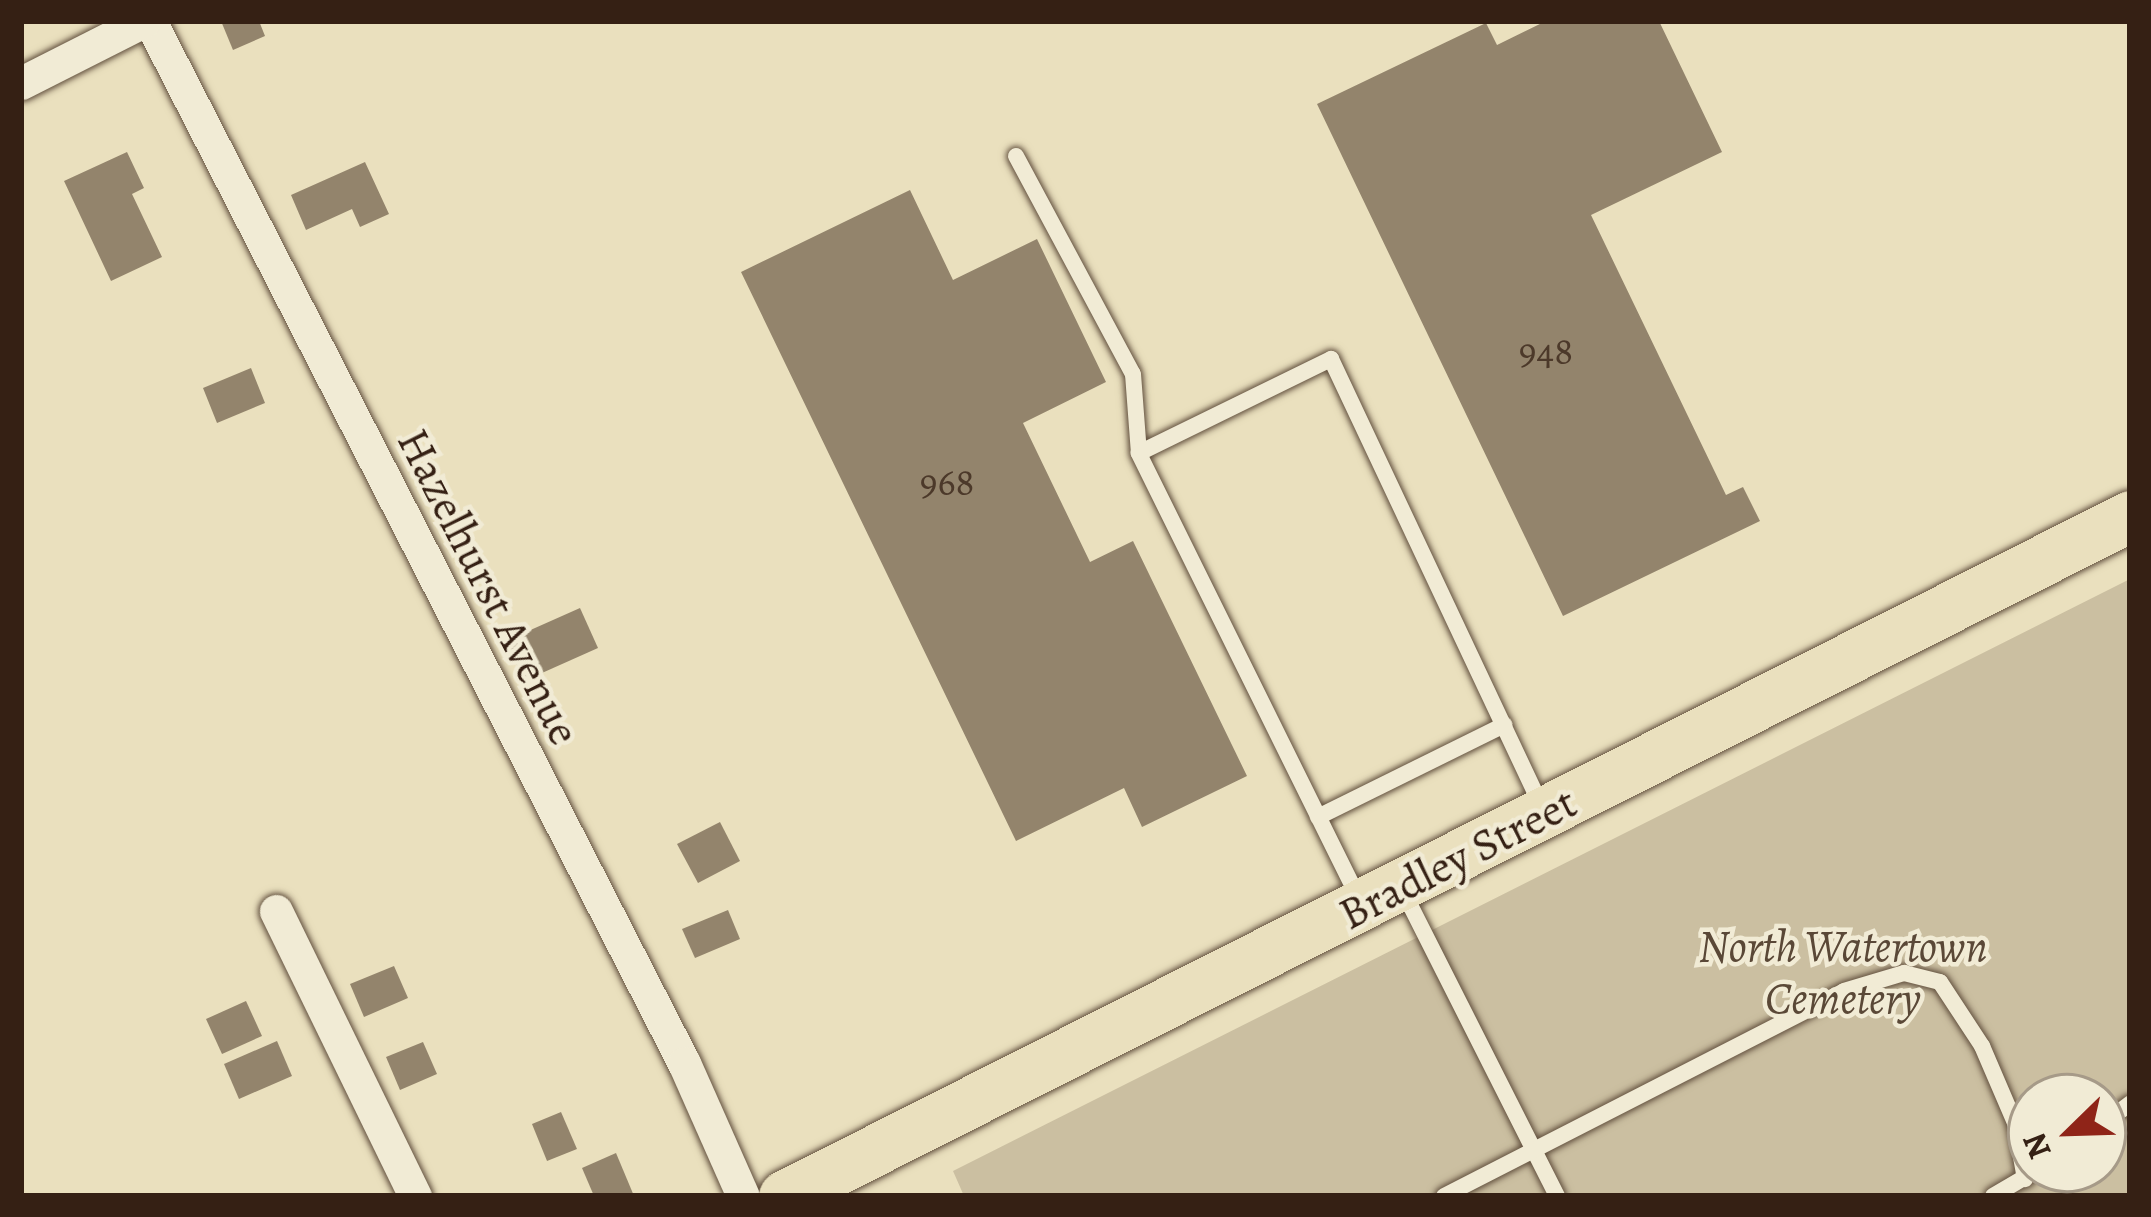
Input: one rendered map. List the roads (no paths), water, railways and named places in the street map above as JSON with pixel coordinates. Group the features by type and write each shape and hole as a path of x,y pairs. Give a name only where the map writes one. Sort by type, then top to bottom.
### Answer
{"main road":[{"name":"Bradley Street","path":"784,1196 1546,816 2130,516"}],"street":[{"path":"21,83 147,21"},
{"name":"Hazelhurst Avenue","path":"147,21 684,1063 743,1196"},
{"path":"276,911 415,1196"}],"lane":[{"path":"1016,156 1133,374 1139,453 1318,817 1382,897 1535,1151 1557,1196"},
{"path":"1139,453 1331,359 1546,816"},
{"path":"1318,817 1504,725"},
{"path":"1444,1196 1844,991 1904,974 1940,982 1982,1046 2007,1104"}],"park label":[{"name":"North Watertown Cemetery","path":"1843,973"}]}
